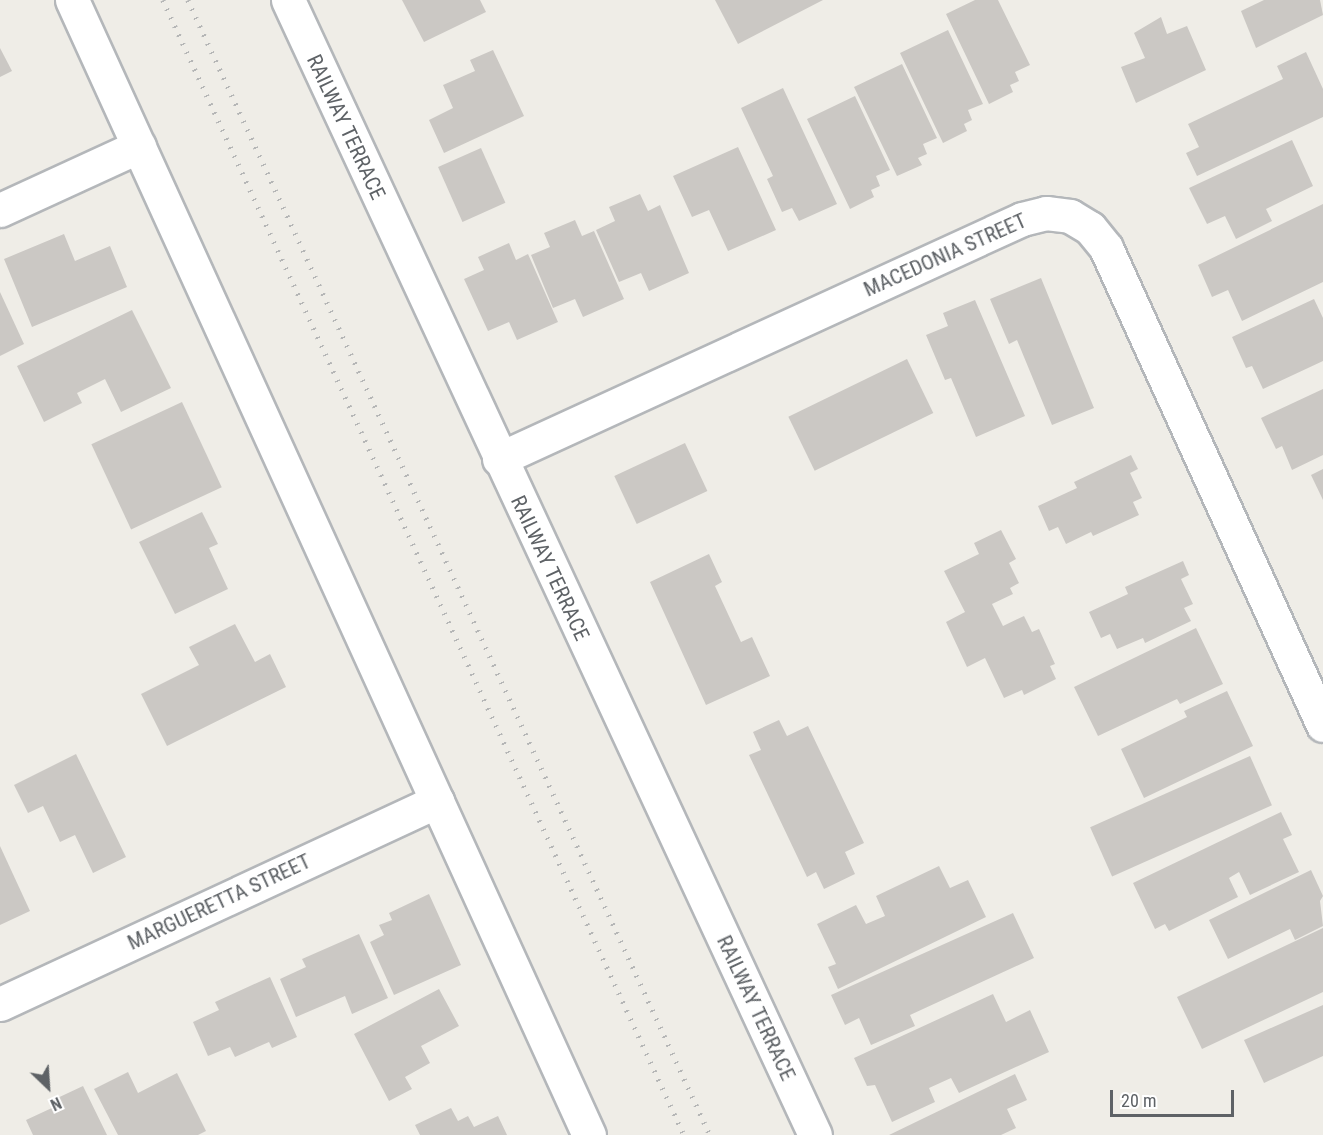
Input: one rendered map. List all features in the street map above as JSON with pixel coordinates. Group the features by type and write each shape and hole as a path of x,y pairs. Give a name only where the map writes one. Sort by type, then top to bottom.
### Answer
{"street":[{"path":"72,0 589,1135"},
{"name":"RAILWAY TERRACE","path":"288,0 499,459 815,1135"},
{"path":"0,210 139,146"},
{"name":"MACEDONIA STREET","path":"499,459 1022,219 1046,213 1070,216 1090,228 1106,248 1323,725"},
{"name":"MARGUERETTA STREET","path":"0,1004 437,801"}],"building":[{"path":"402,0 480,0 486,12 424,42"},
{"path":"715,0 823,0 738,44"},
{"path":"975,0 998,0 1030,65 1015,72 1019,81 1010,85 1013,92 989,104 946,14"},
{"path":"1264,0 1320,0 1323,15 1256,48 1241,11"},
{"path":"1161,17 1167,34 1187,26 1206,70 1136,103 1121,67 1145,58 1134,33"},
{"path":"948,30 983,104 968,110 972,120 964,124 967,131 943,143 900,53"},
{"path":"0,48 12,71 0,77"},
{"path":"493,50 524,116 444,153 429,120 453,108 443,85 475,71 470,60"},
{"path":"1306,52 1323,89 1323,117 1197,176 1186,153 1199,147 1188,124 1283,79 1277,66"},
{"path":"902,64 937,138 923,144 927,154 918,158 922,165 897,176 854,87"},
{"path":"783,88 837,204 799,221 792,208 782,212 767,179 773,176 741,108"},
{"path":"855,96 890,170 876,176 880,186 871,190 874,197 850,209 807,119"},
{"path":"1292,140 1313,186 1266,209 1272,221 1236,239 1225,216 1207,224 1189,188"},
{"path":"738,147 776,230 728,251 709,210 692,217 673,176"},
{"path":"481,148 505,203 462,222 438,167"},
{"path":"640,194 648,211 660,205 689,273 649,291 641,273 619,282 596,230 615,221 609,207"},
{"path":"1323,204 1323,282 1242,321 1228,290 1212,297 1198,265"},
{"path":"575,220 582,236 594,231 624,299 583,317 575,299 553,308 531,255 550,247 544,233"},
{"path":"64,234 75,261 110,246 127,287 32,327 4,259"},
{"path":"509,243 516,260 528,254 558,322 517,340 509,322 488,331 464,279 484,270 478,257"},
{"path":"1041,278 1094,408 1052,425 1017,340 1009,344 990,299"},
{"path":"0,292 24,344 0,356"},
{"path":"1314,299 1323,318 1323,361 1263,389 1252,366 1246,368 1232,337"},
{"path":"975,300 1025,416 976,437 951,378 945,380 926,335 948,326 943,313"},
{"path":"132,310 171,388 121,412 105,379 77,393 82,403 44,422 17,366"},
{"path":"907,359 933,413 815,471 788,417"},
{"path":"1323,389 1323,455 1292,470 1282,446 1276,449 1261,418"},
{"path":"182,402 222,487 131,529 91,444"},
{"path":"685,443 707,491 637,524 614,476"},
{"path":"1131,455 1138,469 1130,473 1142,498 1133,502 1139,515 1093,536 1091,532 1066,544 1058,527 1049,531 1038,506 1077,488 1074,482"},
{"path":"1323,469 1323,500 1311,475"},
{"path":"202,512 218,544 209,548 228,589 175,614 139,542"},
{"path":"1001,530 1016,559 1009,563 1019,583 1010,588 1013,594 992,604 1003,626 1024,616 1032,632 1039,629 1055,664 1050,666 1056,679 1024,695 1022,690 1004,698 985,658 967,667 946,622 965,612 944,571 979,554 974,543"},
{"path":"709,554 722,582 715,586 741,642 752,637 770,676 706,705 650,582"},
{"path":"1183,561 1189,575 1181,579 1193,604 1184,608 1191,621 1145,643 1143,638 1117,649 1110,634 1101,638 1089,612 1128,594 1125,587"},
{"path":"235,624 255,662 270,654 286,687 167,746 141,694 199,665 189,647"},
{"path":"1196,628 1223,684 1180,704 1177,699 1098,736 1074,687"},
{"path":"1227,691 1253,746 1144,798 1121,749 1187,717 1184,711"},
{"path":"779,720 787,736 808,726 864,843 845,852 855,874 824,889 816,872 807,877 749,755 761,750 753,732"},
{"path":"76,754 126,857 93,873 75,835 60,842 43,806 28,813 14,785"},
{"path":"1250,756 1272,805 1112,877 1090,827"},
{"path":"1281,812 1292,835 1283,839 1299,872 1250,895 1239,872 1229,878 1238,897 1169,931 1165,924 1155,929 1133,883"},
{"path":"0,846 30,911 0,925"},
{"path":"939,866 950,888 968,880 986,917 838,989 828,967 836,964 817,924 856,905 866,924 885,916 876,896"},
{"path":"1311,870 1323,896 1320,901 1323,926 1295,940 1290,929 1228,959 1209,920"},
{"path":"429,894 461,965 394,995 370,942 384,935 379,925 392,920 389,913"},
{"path":"1013,913 1034,958 910,1015 915,1026 871,1045 859,1018 845,1025 831,995"},
{"path":"1323,928 1323,992 1202,1049 1177,997"},
{"path":"359,934 388,998 352,1014 345,996 296,1017 280,979 306,967 302,959"},
{"path":"270,977 297,1037 272,1048 269,1042 235,1057 230,1047 208,1056 193,1022 219,1010 215,1002"},
{"path":"439,989 459,1026 421,1046 430,1063 405,1077 412,1089 389,1101 354,1034"},
{"path":"993,994 1006,1022 1030,1010 1049,1052 959,1093 951,1078 929,1088 935,1102 892,1122 875,1085 867,1086 854,1058"},
{"path":"1323,1005 1323,1056 1264,1083 1244,1040"},
{"path":"128,1072 138,1093 177,1073 206,1131 198,1135 118,1135 94,1089"},
{"path":"1015,1074 1027,1100 1007,1109 1016,1128 1001,1135 889,1135"},
{"path":"83,1086 107,1135 33,1135 26,1120 54,1107 51,1101"},
{"path":"451,1108 458,1121 468,1116 474,1127 498,1116 507,1135 420,1135 415,1125"}],"railway":[{"path":"163,0 684,1135"},
{"path":"188,0 710,1135"}]}
